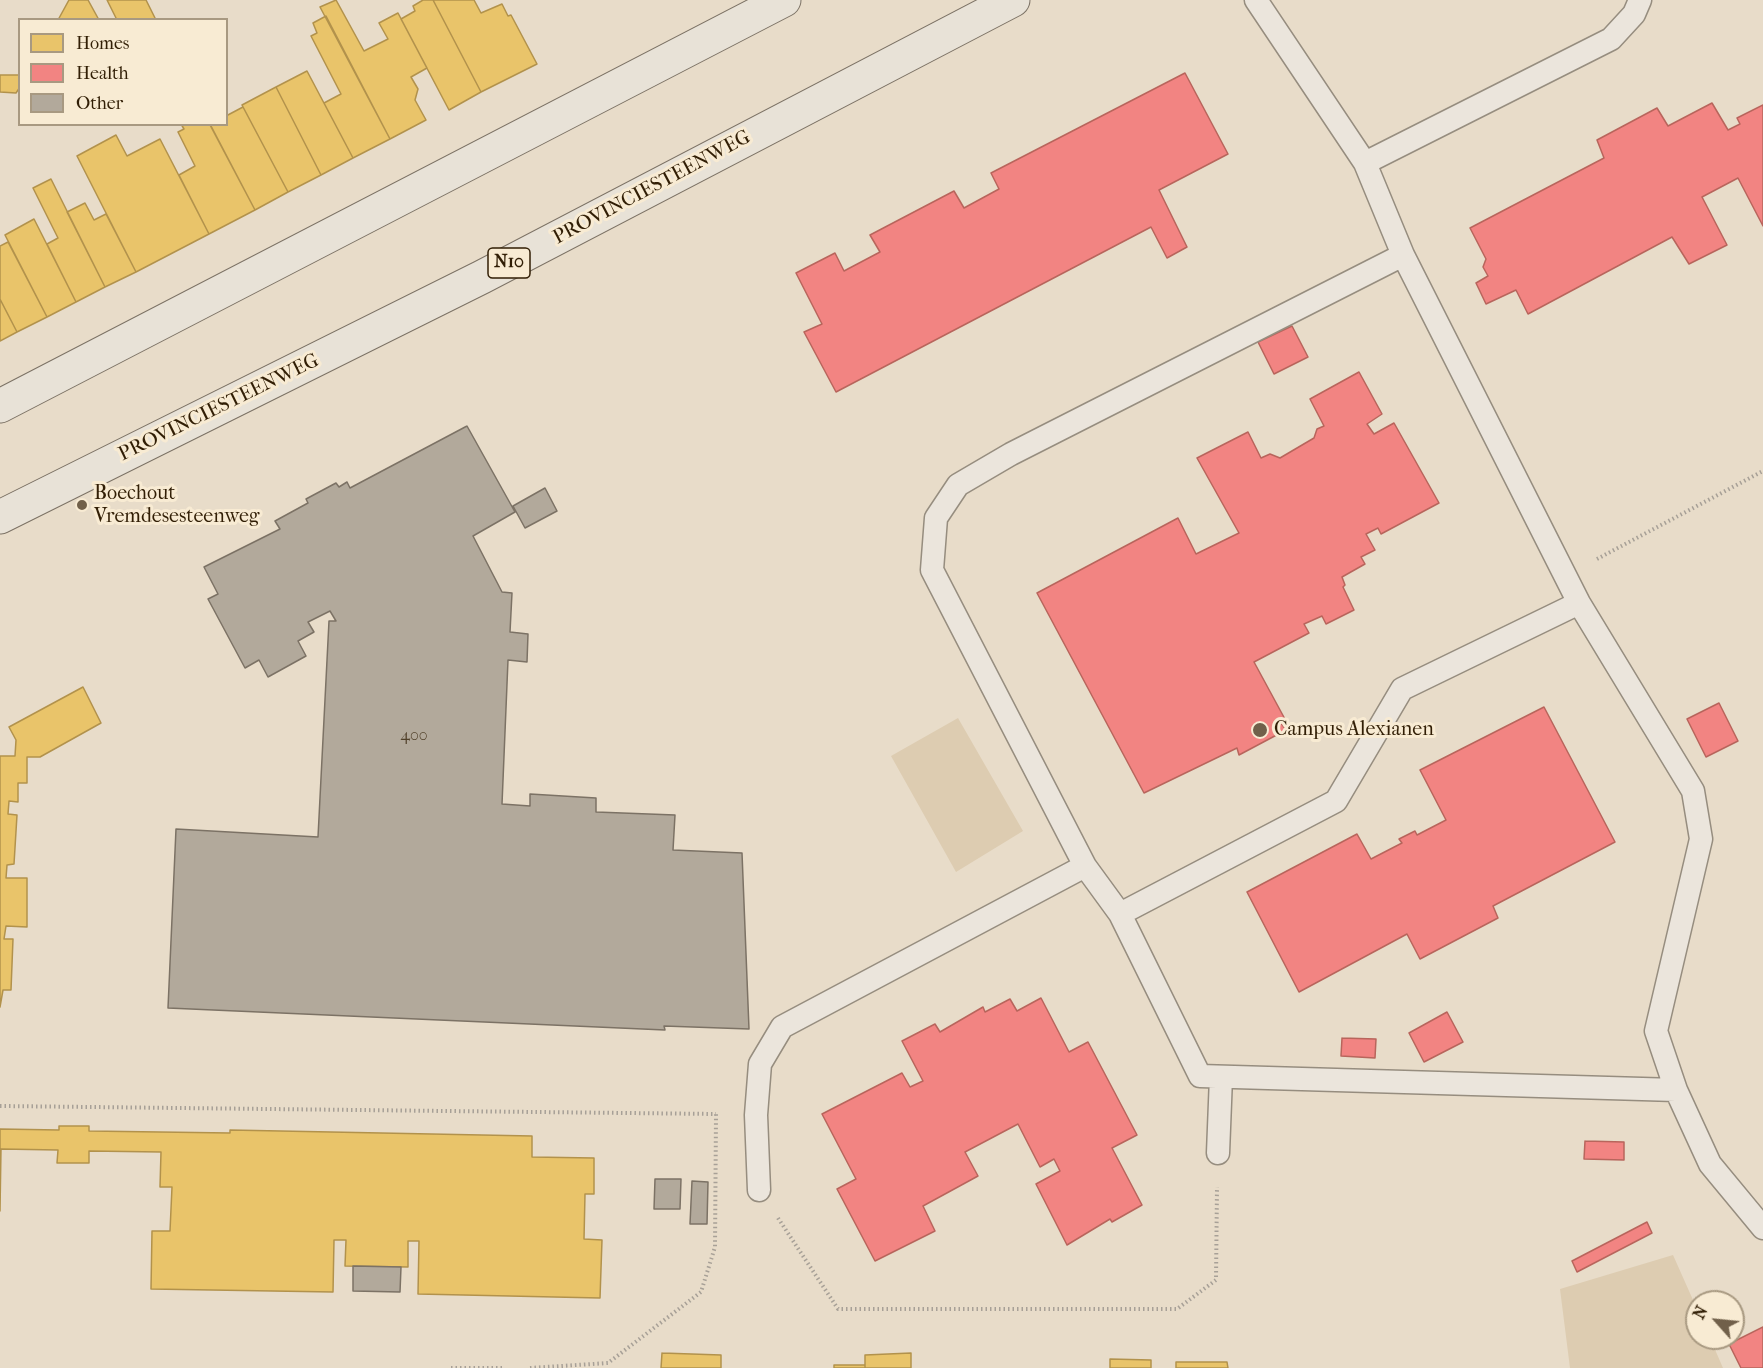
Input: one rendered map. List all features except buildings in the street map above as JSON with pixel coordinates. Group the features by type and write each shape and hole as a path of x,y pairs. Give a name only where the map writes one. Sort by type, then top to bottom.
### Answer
{"main road":[{"path":"0,406 784,0"},
{"name":"PROVINCIESTEENWEG","path":"0,518 482,277 1012,0"}],"lane":[{"path":"1256,0 1365,163 1403,255 1579,603 1693,791 1701,839 1656,1031 1676,1090 1710,1164 1763,1228"},
{"path":"1365,163 1611,39 1634,14 1640,0"},
{"path":"1403,255 1011,454 958,485 936,518 932,570 1085,866 1120,914 1200,1076 1676,1090"},
{"path":"1120,914 1336,801 1402,689 1579,603"},
{"path":"759,1190 756,1115 760,1064 782,1027 1085,866"},
{"path":"1218,1153 1221,1077"}],"path":[{"path":"1566,576 1763,471"},
{"path":"0,1106 756,1115"},
{"path":"530,1368 608,1363 701,1292 715,1247 716,1114"},
{"path":"759,1190 838,1309 1177,1310 1216,1280 1218,1153"},
{"path":"451,1368 504,1368"}],"shaded area":[{"path":"958,718 1023,831 956,872 891,756"},
{"path":"1673,1255 1689,1290 1685,1290 1685,1350 1715,1350 1723,1368 1570,1368 1560,1289"}],"place":[{"name":"Boechout Vremdesesteenweg","path":"82,505"},
{"name":"Campus Alexianen","path":"1260,730"}]}
